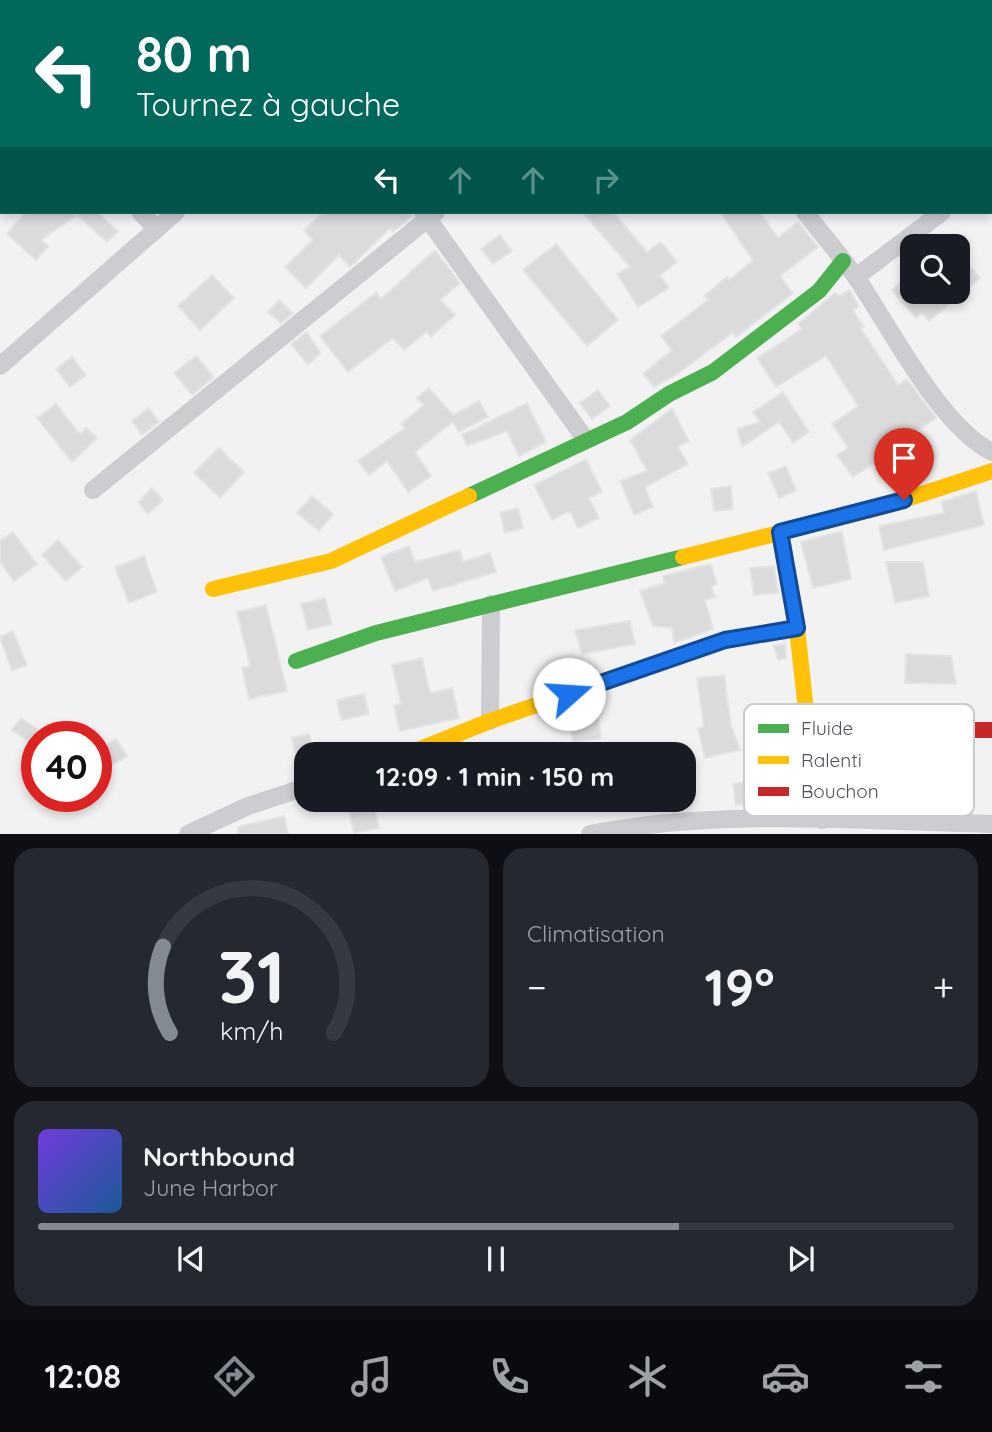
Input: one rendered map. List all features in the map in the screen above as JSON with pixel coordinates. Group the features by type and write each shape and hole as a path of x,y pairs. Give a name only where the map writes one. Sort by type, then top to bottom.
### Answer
{"street":[{"path":"142,214 157,229"},
{"path":"0,366 174,214"},
{"path":"93,490 429,214 586,440"},
{"path":"807,214 856,277 940,405 979,446 992,452"},
{"path":"856,277 939,214"},
{"path":"213,589 331,561 637,417 669,394 713,372 819,291 843,261"},
{"path":"296,661 376,633 882,507 992,471"},
{"path":"780,532 797,628 805,704"},
{"path":"491,604 491,721"},
{"path":"438,742 725,640 797,628"},
{"path":"974,730 992,730"},
{"path":"188,834 248,806 294,791"},
{"path":"821,816 822,820"},
{"path":"590,834 646,823 729,817 992,824"}],"building":[{"path":"24,214 99,214 118,231 107,242 77,215 41,240 48,246 36,260 7,234"},
{"path":"322,214 412,214 393,232 390,228 350,267 339,255 306,288 285,267 313,240 304,230"},
{"path":"584,214 615,214 647,252 661,242 677,262 660,275 669,288 638,307 617,274 630,267"},
{"path":"721,214 761,214 778,238 798,222 818,247 780,276 793,293 736,337 732,333 676,375 654,387 643,374 672,350 661,336 708,300 704,296 727,277 729,280 753,260"},
{"path":"500,235 512,251 493,264 481,249"},
{"path":"556,244 618,320 587,346 523,270"},
{"path":"435,250 460,283 440,300 455,315 431,337 427,332 404,350 393,338 348,372 320,336 376,293 381,299"},
{"path":"970,267 980,278 970,286"},
{"path":"212,275 234,298 200,330 178,306"},
{"path":"900,283 900,299 892,290"},
{"path":"849,290 859,306 853,310 864,327 861,329 898,385 907,379 936,418 878,456 880,459 853,477 837,455 848,448 832,424 858,406 826,356 776,387 757,358 802,329 798,324 835,293 840,296"},
{"path":"279,300 293,313 281,323 268,312"},
{"path":"904,304 949,304 929,321 922,313 916,318"},
{"path":"307,332 320,353 308,365 291,344"},
{"path":"196,356 214,377 192,395 174,373"},
{"path":"72,357 86,375 70,387 56,369"},
{"path":"429,388 453,415 479,401 488,417 459,432 453,422 415,452 431,476 408,492 387,461 369,475 358,461 405,428 401,424 424,405 417,398"},
{"path":"598,390 610,406 592,419 580,403"},
{"path":"783,392 809,432 793,443 779,422 742,447 737,429 760,422 753,412"},
{"path":"527,403 546,442 519,456 507,431 467,446 462,435"},
{"path":"56,404 80,434 86,428 97,438 72,462 37,418"},
{"path":"149,408 159,422 142,435 132,421"},
{"path":"672,409 689,441 678,447 688,464 645,487 653,507 634,515 620,481 647,471 630,440"},
{"path":"219,448 244,472 220,498 194,473"},
{"path":"586,459 602,492 589,498 599,518 578,528 570,511 552,520 534,485"},
{"path":"786,466 796,491 779,498 768,473"},
{"path":"731,486 733,509 714,511 711,489"},
{"path":"152,488 163,500 148,514 138,502"},
{"path":"976,491 984,525 884,550 879,526 944,513 941,502"},
{"path":"312,496 333,514 319,531 297,513"},
{"path":"518,508 523,528 505,533 500,513"},
{"path":"842,531 851,579 813,588 801,542"},
{"path":"13,532 37,564 14,581 0,562 0,541"},
{"path":"58,540 82,567 66,581 42,555"},
{"path":"409,546 415,562 460,550 463,562 490,553 496,572 433,591 428,578 395,591 381,557"},
{"path":"144,556 157,592 129,603 115,567"},
{"path":"886,562 923,562 929,596 895,603"},
{"path":"711,564 717,584 711,586 715,597 705,600 713,629 674,643 672,628 653,626 640,591 665,583 663,576"},
{"path":"774,566 778,593 754,595 750,568"},
{"path":"325,598 332,624 308,630 301,604"},
{"path":"266,605 287,691 249,699 242,668 250,666 237,612"},
{"path":"630,621 635,644 582,654 575,630"},
{"path":"13,631 27,665 12,671 0,637"},
{"path":"785,644 786,658 778,660 774,646"},
{"path":"906,654 951,656 956,684 905,683"},
{"path":"422,658 430,693 452,688 459,718 400,731 394,705 401,704 392,665"},
{"path":"724,675 731,725 740,750 705,758 698,728 704,727 697,678"},
{"path":"364,694 369,714 341,720 337,700"},
{"path":"596,704 601,738 573,742 568,709"},
{"path":"21,718 25,721 21,721 21,736 12,730"},
{"path":"309,734 311,742 294,742 294,748 292,738"},
{"path":"116,739 127,756 112,765 112,741"},
{"path":"744,782 744,804 736,805 733,784"},
{"path":"350,812 376,812 379,828 354,833"},
{"path":"284,816 288,834 238,834 238,827"}],"traffic: fast":[{"path":"469,496 627,422 669,394 713,372 819,291 843,261"},
{"path":"296,661 376,633 683,557"}],"traffic: slow":[{"path":"683,557 882,507 992,471"},
{"path":"213,589 331,561 469,496"},
{"path":"438,742 490,721 725,640 797,628 805,704"}],"traffic: jam":[{"path":"974,730 992,730"}],"route":[{"path":"569,694 725,640 797,628 792,614 780,532 904,500"}]}
